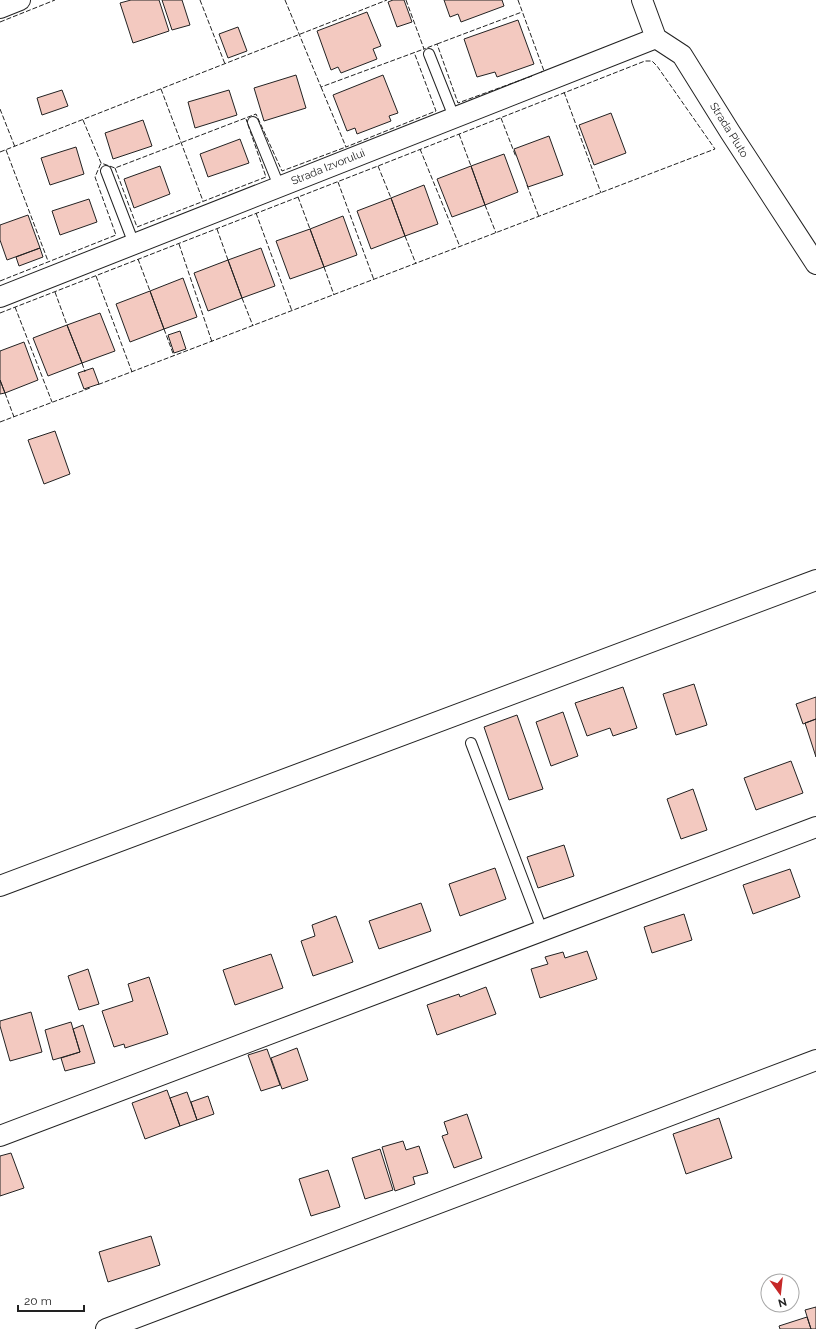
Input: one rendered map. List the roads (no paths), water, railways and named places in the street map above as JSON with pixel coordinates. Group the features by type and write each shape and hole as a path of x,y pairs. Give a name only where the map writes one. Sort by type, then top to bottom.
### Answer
{"street":[{"path":"0,8 20,0"},
{"path":"642,0 656,38"},
{"name":"Strada Izvorului","path":"0,297 656,38"},
{"name":"Strada Pluto","path":"656,38 682,55 816,264"},
{"path":"0,886 816,580"},
{"path":"0,1136 816,827"},
{"path":"106,1329 816,1060"}],"lane":[{"path":"429,54 454,117"},
{"path":"253,122 279,186"},
{"path":"106,171 134,244"},
{"path":"471,743 542,930"}]}
